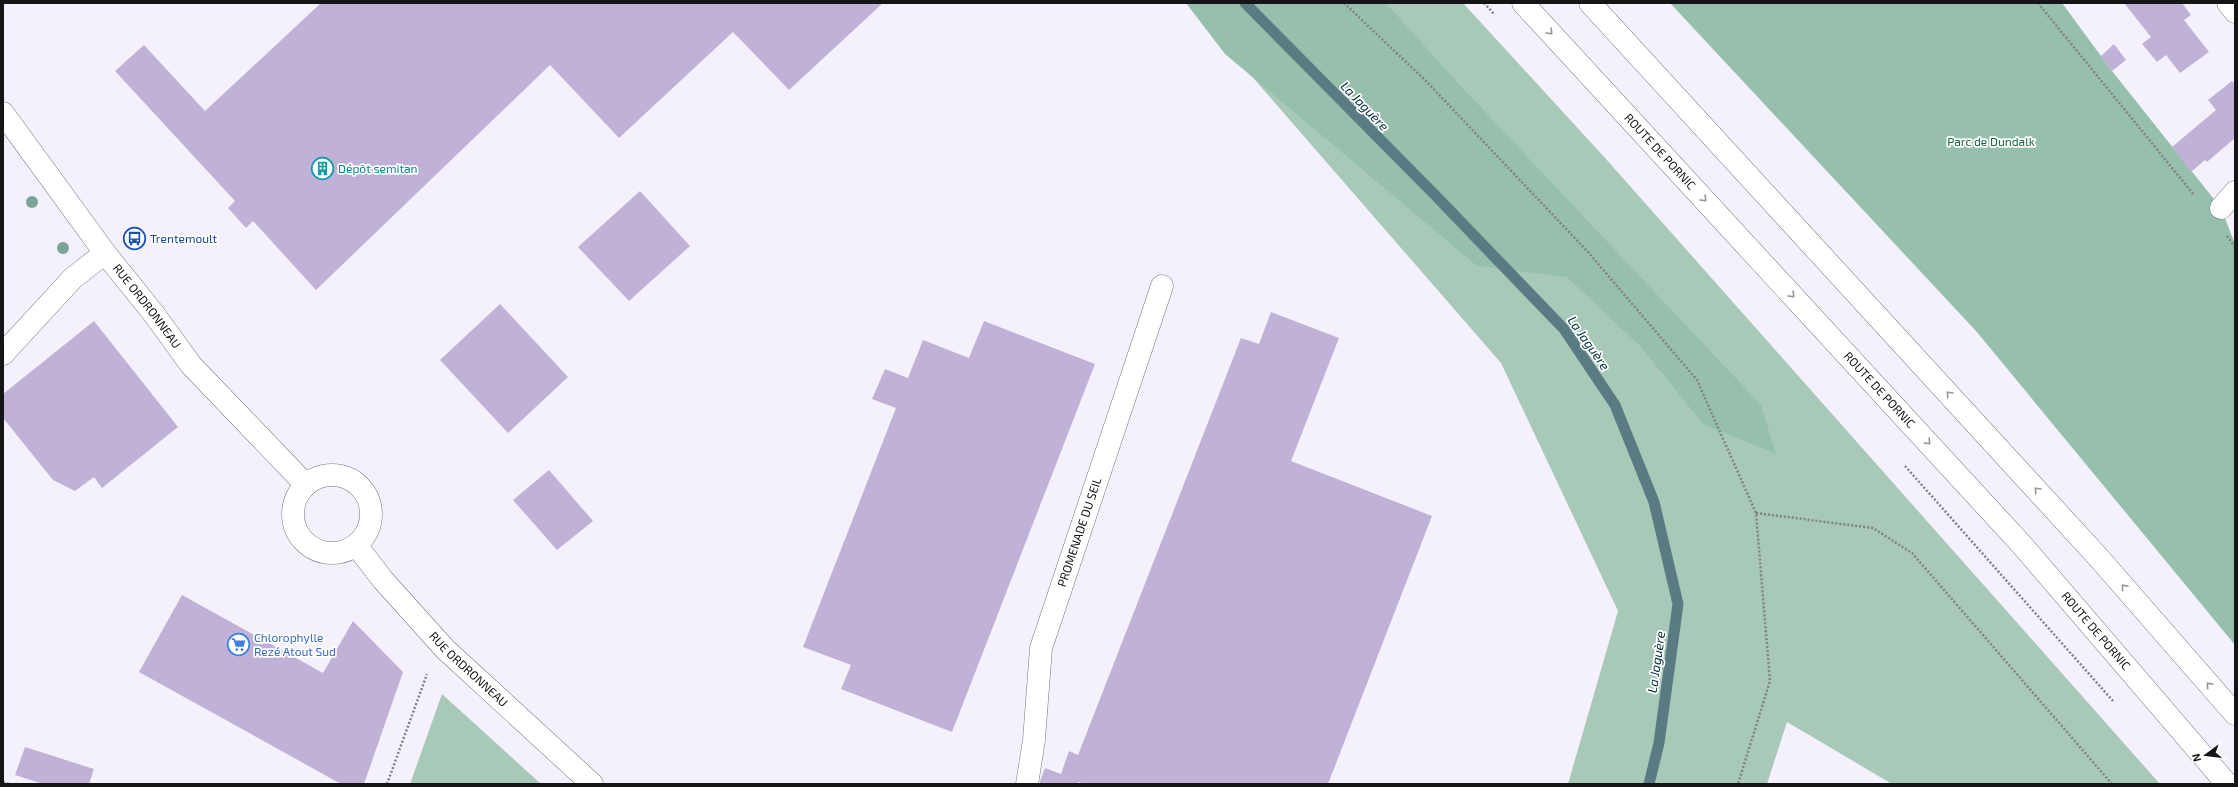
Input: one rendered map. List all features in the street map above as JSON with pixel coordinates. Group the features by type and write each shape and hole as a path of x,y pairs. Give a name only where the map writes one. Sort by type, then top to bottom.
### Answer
{"main road":[{"name":"ROUTE DE PORNIC","path":"1523,3 2022,545 2227,784"},
{"path":"1590,3 2098,557 2235,714"},
{"path":"2228,3 2235,12"},
{"name":"RUE ORDRONNEAU","path":"3,113 105,253 154,314 191,365 306,485"},
{"path":"3,354 73,278 105,253"},
{"name":"PROMENADE DU SEIL","path":"1027,784 1034,740 1041,648 1162,286"},
{"path":"332,475 350,479 362,488 369,501 371,514 367,531 356,545 343,551 332,553 318,550 305,542 297,530 293,516 295,502 306,485 318,478 332,475"},
{"name":"RUE ORDRONNEAU","path":"356,545 383,580 445,649 592,784"}],"path":[{"path":"1344,3 1426,81 1588,252 1696,380 1756,513 1770,681 1738,784"},
{"path":"1484,3 1494,15"},
{"path":"2038,3 2198,199"},
{"path":"2226,236 2235,247"},
{"path":"1903,463 2118,707"},
{"path":"1756,513 1873,528 1912,553 2112,784"},
{"path":"387,784 425,676 445,649"},
{"path":"3,782 9,784"}],"green space":[{"path":"1186,3 1386,3 1456,81 1761,405 1776,454 1703,424 1641,347 1567,277 1477,266 1225,54"},
{"path":"1188,3 1463,3 1606,159 2160,784 1892,784 1787,722 1767,784 1568,784 1618,611 1501,363"},
{"name":"Parc de Dundalk","path":"1670,3 2062,3 2112,71 2221,208 2235,244 2235,645 1976,331"},
{"path":"442,694 541,784 410,784"}],"building":[{"name":"Dépôt semitan","path":"321,3 883,3 789,90 733,32 619,138 550,65 316,290 253,221 246,228 228,208 235,201 115,71 144,45 205,111"},
{"path":"2124,3 2182,3 2191,15 2184,20 2209,52 2180,73 2166,55 2157,62 2142,44 2151,37"},
{"path":"2114,44 2126,60 2112,71 2101,56"},
{"path":"2232,81 2235,84 2235,138 2207,162 2205,160 2191,172 2172,147 2216,110 2208,100"},
{"path":"640,191 690,246 629,301 578,247"},
{"path":"500,304 568,377 508,433 440,360"},
{"path":"1271,312 1339,338 1291,461 1432,516 1328,784 1085,784 1078,782 1077,784 1039,784 1045,768 1061,774 1069,751 1078,755 1241,338 1259,344"},
{"path":"94,321 178,427 102,488 94,477 75,491 53,480 3,418 3,394"},
{"path":"984,321 1095,364 952,732 841,689 851,665 803,647 896,408 872,399 885,369 908,378 923,340 969,358"},
{"path":"549,470 593,521 557,550 513,500"},
{"path":"182,595 323,673 353,621 403,672 364,784 341,784 139,672"},
{"path":"25,747 94,769 89,784 43,784 15,775"}],"waterway":[{"name":"La Jaguère","path":"1245,3 1435,195 1564,329 1615,405 1654,502 1678,604 1659,743 1649,784"}],"place":[{"name":"Dépôt semitan","path":"323,169"},
{"name":"Trentemoult","path":"135,239"},
{"name":"Chlorophylle Rezé Atout Sud","path":"239,645"}]}
